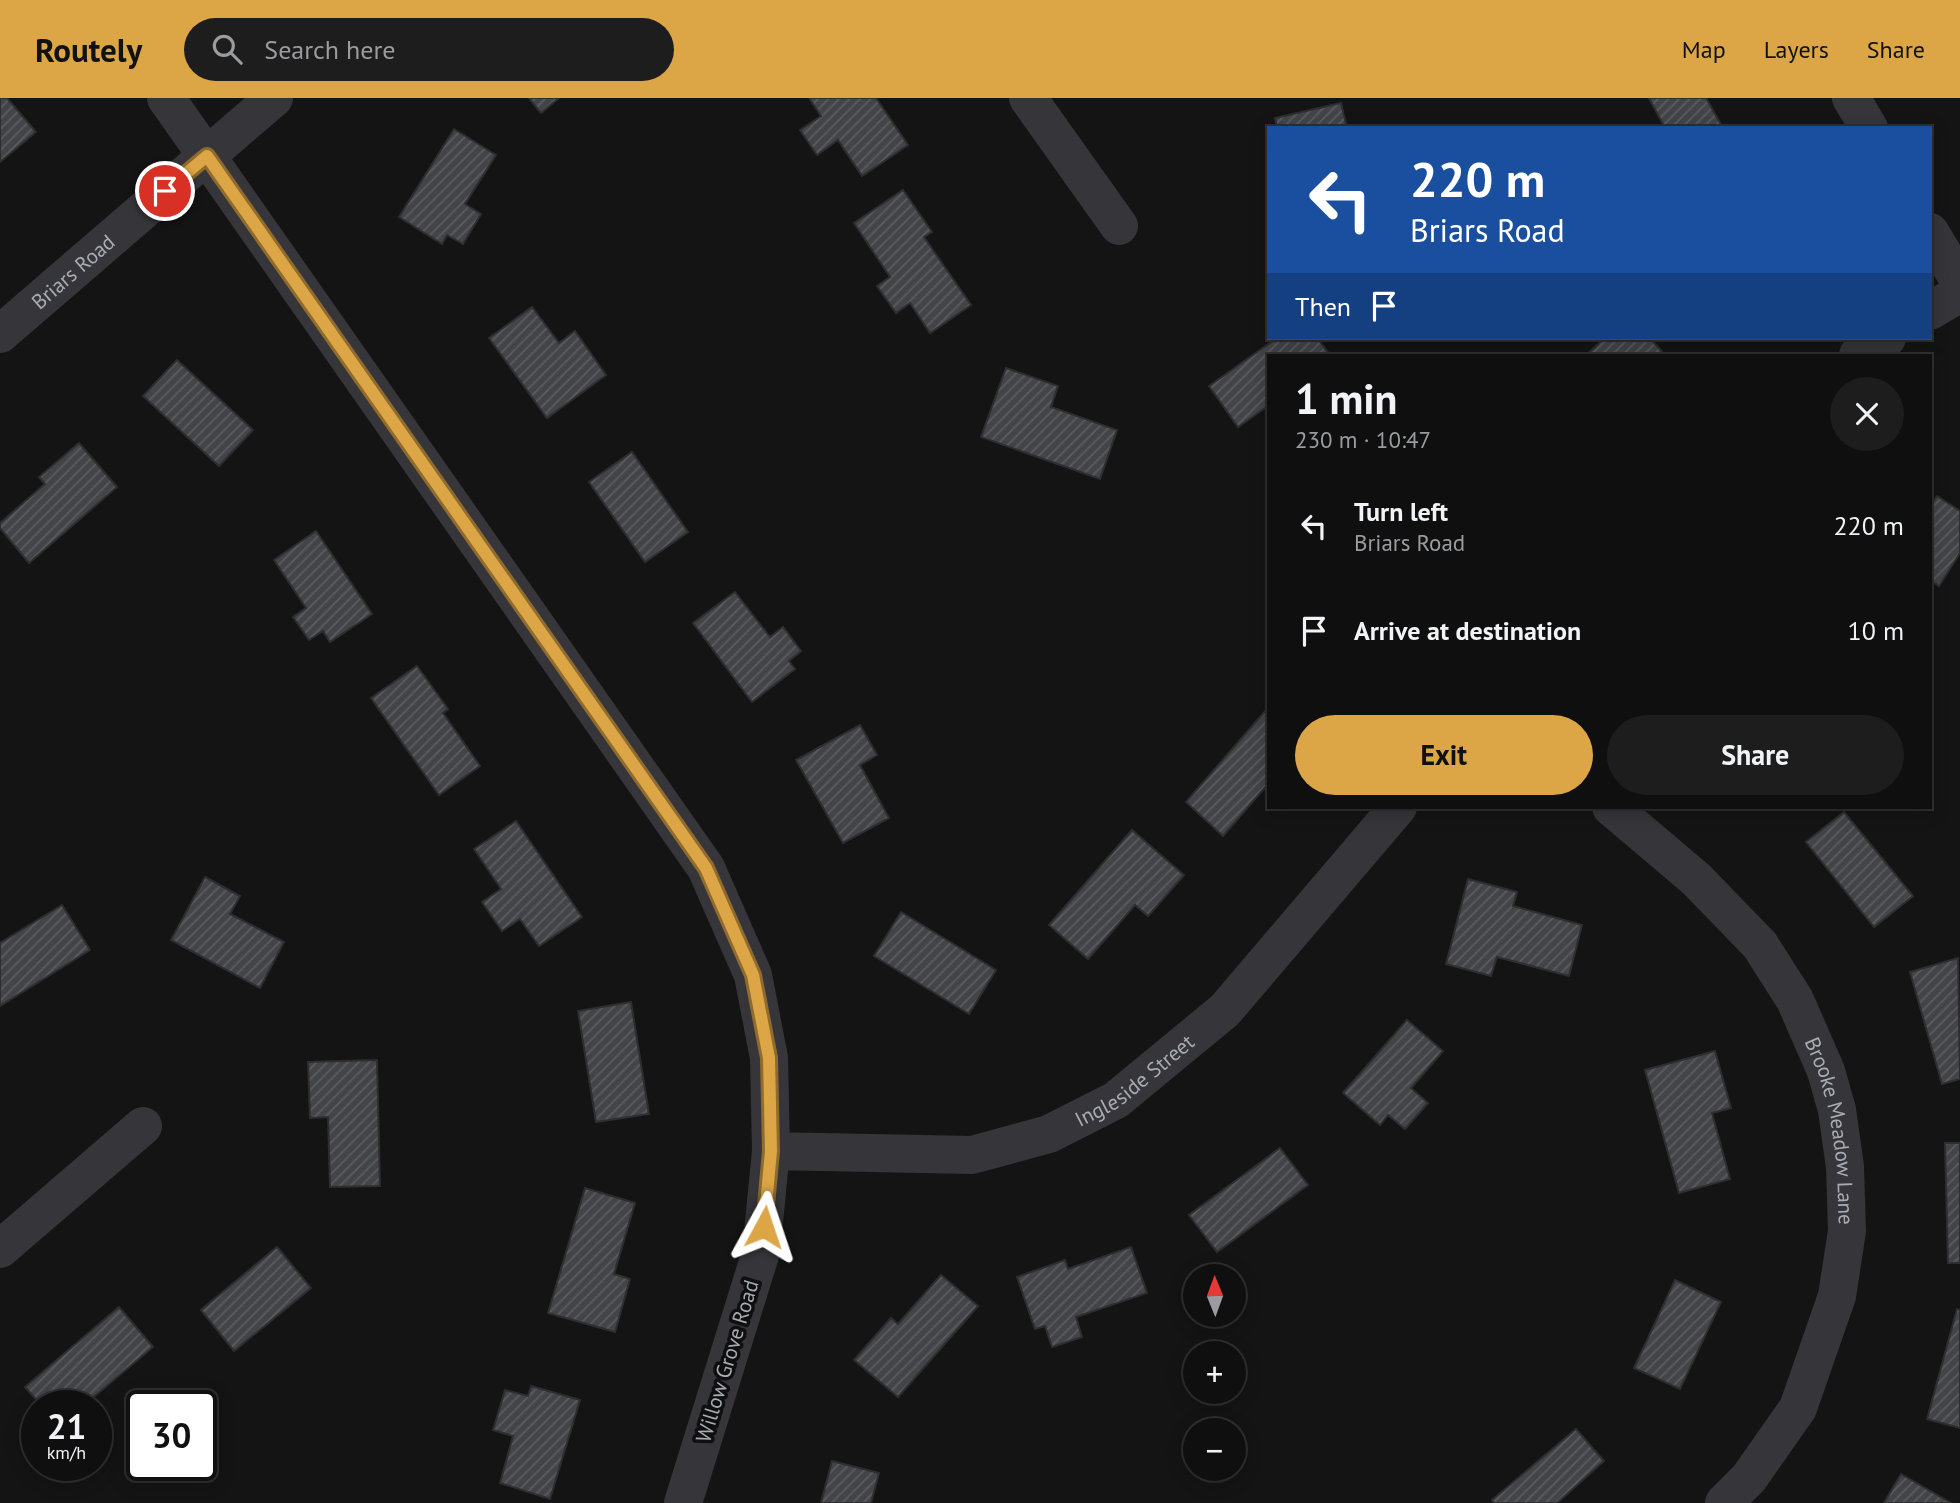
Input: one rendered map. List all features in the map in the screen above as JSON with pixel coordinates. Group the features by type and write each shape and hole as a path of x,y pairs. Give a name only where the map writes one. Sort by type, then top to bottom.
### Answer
{"street":[{"name":"Willow Grove Road","path":"166,98 706,868 753,975 769,1058 771,1151 761,1252 683,1503"},
{"name":"Briars Road","path":"0,334 274,98"},
{"path":"1028,98 1119,226"},
{"path":"1851,98 1868,126"},
{"path":"1932,235 1960,282"},
{"path":"1932,310 1960,293"},
{"path":"1860,354 1884,340"},
{"name":"Ingleside Street","path":"771,1151 972,1155 1049,1134 1116,1100 1226,1010 1396,809"},
{"name":"Brooke Meadow Lane","path":"1613,809 1696,879 1760,945 1795,1000 1826,1070 1837,1110 1845,1167 1847,1230 1838,1296 1798,1408 1749,1478 1724,1503"},
{"path":"0,1249 143,1126"}],"building":[{"path":"0,98 7,98 36,132 0,162"},
{"path":"529,98 559,98 541,113"},
{"path":"809,98 876,98 908,145 862,176 838,140 817,155 800,130 821,116"},
{"path":"1649,98 1706,98 1722,126 1664,126"},
{"path":"1341,103 1347,126 1277,126 1275,118"},
{"path":"454,129 496,155 465,204 481,214 463,244 447,235 442,244 399,217"},
{"path":"903,190 932,232 924,237 971,305 930,333 910,303 896,313 877,286 890,277 854,223"},
{"path":"532,307 559,343 575,331 606,375 547,418 489,338"},
{"path":"1274,340 1319,340 1329,354 1267,354 1267,410 1265,408 1238,427 1209,386"},
{"path":"1603,340 1652,340 1664,354 1587,354"},
{"path":"177,360 253,430 219,466 143,396"},
{"path":"1006,368 1058,386 1051,407 1117,430 1100,479 981,437"},
{"path":"79,443 117,487 29,563 0,528 0,523 45,484 39,477"},
{"path":"632,452 688,532 645,562 589,482"},
{"path":"1937,496 1960,511 1960,553 1939,586 1932,581 1932,503"},
{"path":"316,531 372,614 330,642 323,631 309,640 293,617 306,608 274,560"},
{"path":"735,592 770,637 783,627 801,651 789,661 795,669 752,702 693,623"},
{"path":"417,666 448,709 443,713 480,766 439,795 371,698"},
{"path":"1267,709 1267,785 1223,836 1186,802"},
{"path":"860,725 877,755 860,765 889,818 843,843 796,760"},
{"path":"1844,812 1913,896 1874,927 1806,842"},
{"path":"516,821 582,917 539,946 520,919 502,931 482,902 501,889 474,849"},
{"path":"1132,830 1184,875 1148,916 1135,905 1088,959 1049,925"},
{"path":"205,877 240,896 230,914 284,942 260,988 171,940"},
{"path":"1468,879 1517,892 1513,906 1582,925 1569,976 1497,957 1491,976 1446,964"},
{"path":"62,905 90,950 0,1006 0,943"},
{"path":"901,912 996,970 969,1014 874,956"},
{"path":"1958,958 1960,1079 1942,1084 1910,972"},
{"path":"631,1002 649,1114 596,1122 578,1011"},
{"path":"1407,1020 1443,1051 1411,1088 1428,1103 1405,1129 1388,1115 1380,1125 1343,1093"},
{"path":"1715,1051 1731,1108 1712,1113 1730,1179 1679,1193 1645,1070"},
{"path":"377,1060 380,1186 330,1187 328,1117 310,1118 308,1062"},
{"path":"1945,1143 1960,1143 1960,1263 1948,1263"},
{"path":"1280,1148 1308,1185 1217,1252 1189,1215"},
{"path":"585,1188 635,1203 614,1274 630,1279 615,1332 548,1313"},
{"path":"277,1247 311,1288 234,1351 201,1310"},
{"path":"1131,1247 1147,1293 1076,1317 1082,1337 1052,1347 1045,1326 1035,1329 1017,1277 1065,1260 1068,1269"},
{"path":"941,1275 978,1306 898,1397 854,1360 891,1318 898,1324"},
{"path":"1675,1280 1721,1302 1680,1389 1634,1368"},
{"path":"119,1307 153,1347 102,1390 28,1390 25,1387"},
{"path":"1957,1309 1960,1310 1960,1428 1927,1419"},
{"path":"531,1386 580,1400 550,1499 500,1483 513,1436 493,1430 505,1390 528,1396"},
{"path":"1576,1429 1604,1461 1557,1503 1494,1503 1492,1500"},
{"path":"832,1461 879,1473 871,1503 821,1503"},
{"path":"1901,1474 1951,1503 1884,1503"}],"route":[{"path":"165,191 207,156 706,868 753,975 769,1058 771,1151 764,1227"}]}
